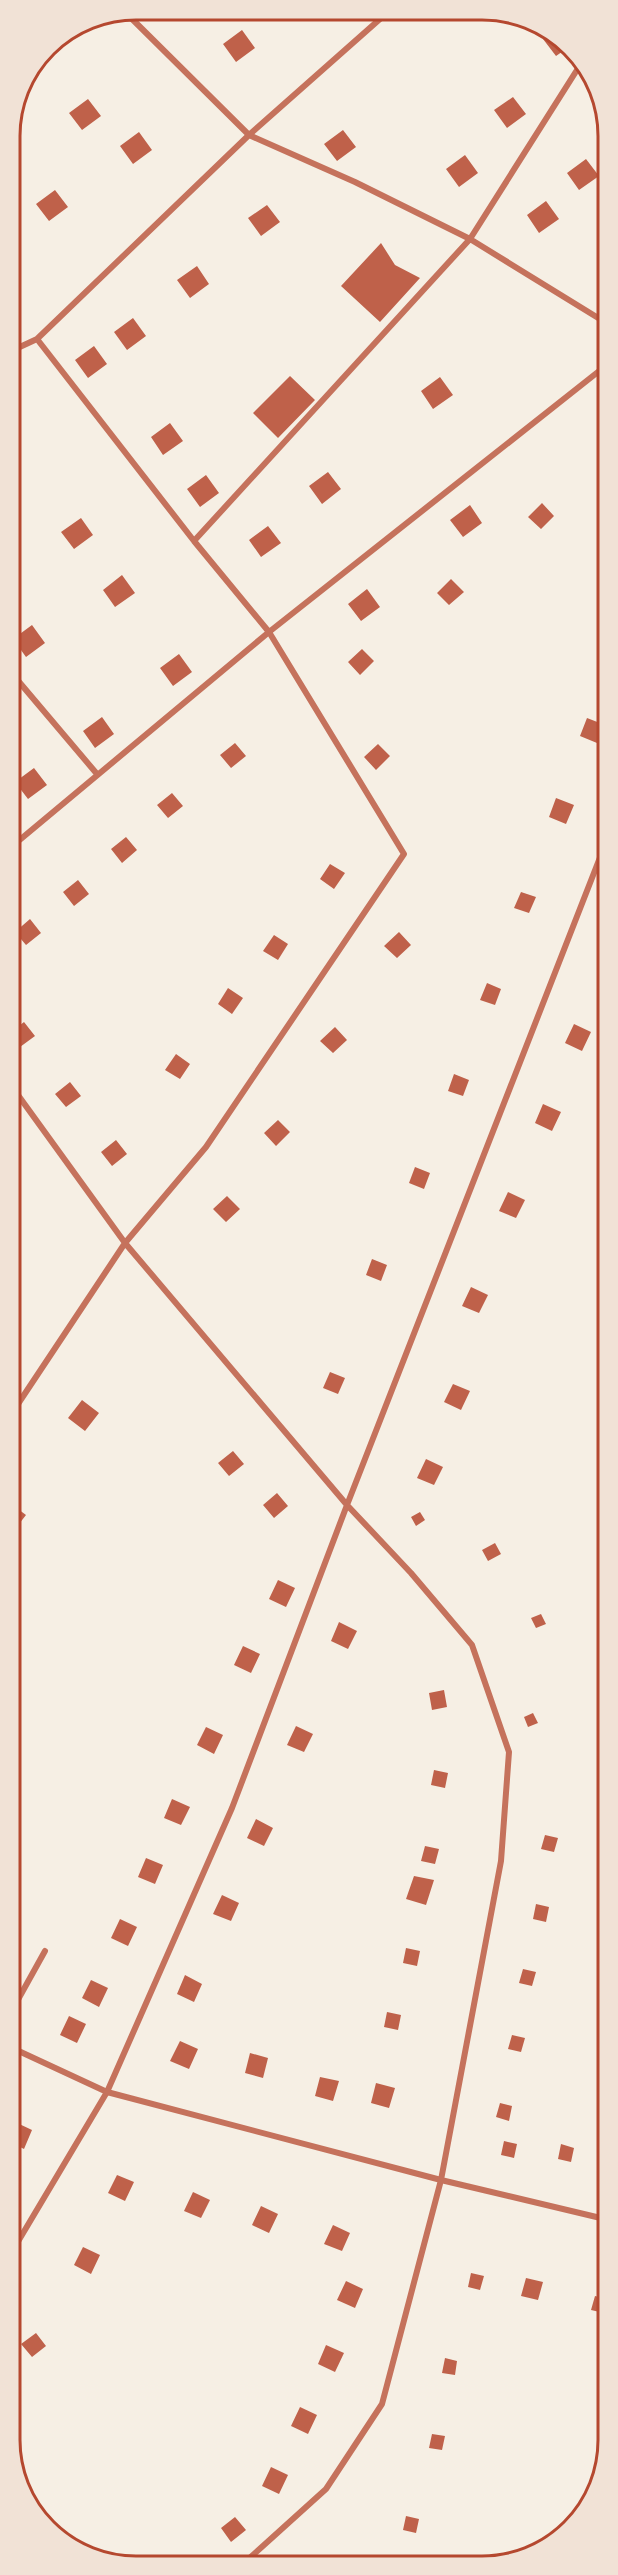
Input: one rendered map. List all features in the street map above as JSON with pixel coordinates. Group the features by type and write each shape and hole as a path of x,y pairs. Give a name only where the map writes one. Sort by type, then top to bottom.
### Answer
{"street":[{"path":"20,347 37,339 249,135 380,19"},
{"path":"133,20 249,135 355,182 470,239 598,318"},
{"path":"194,541 470,239 578,69"},
{"path":"20,1401 125,1243 206,1147 404,854 269,632 194,541 37,339"},
{"path":"20,839 269,632 598,372"},
{"path":"20,683 97,774"},
{"path":"20,2238 106,2092 232,1808 347,1505 598,863"},
{"path":"20,1098 125,1243 347,1505 411,1573 472,1645 509,1752 501,1861 441,2180 382,2404 326,2489 252,2556"},
{"path":"20,1996 45,1951"},
{"path":"20,2052 106,2092 441,2180 598,2217"}],"building":[{"path":"242,30 255,48 236,62 223,44"},
{"path":"545,38 563,51 556,56 543,39"},
{"path":"513,97 526,114 507,128 494,110"},
{"path":"88,99 101,116 82,130 69,113"},
{"path":"343,130 356,147 337,161 324,144"},
{"path":"139,132 152,150 133,164 120,146"},
{"path":"465,155 478,173 459,187 446,169"},
{"path":"586,159 598,177 579,190 567,173"},
{"path":"55,190 68,207 49,221 36,204"},
{"path":"546,201 559,219 539,233 527,215"},
{"path":"267,205 280,222 261,236 248,218"},
{"path":"381,243 395,265 420,278 380,322 341,286"},
{"path":"197,266 209,284 190,298 177,280"},
{"path":"133,318 146,336 127,350 114,332"},
{"path":"94,346 107,364 88,378 75,360"},
{"path":"290,376 315,400 278,438 253,413"},
{"path":"440,377 453,395 433,409 421,391"},
{"path":"170,423 183,441 163,455 151,437"},
{"path":"328,472 341,489 322,504 309,486"},
{"path":"206,475 219,493 200,507 187,489"},
{"path":"542,503 554,516 541,529 528,517"},
{"path":"470,505 482,523 463,537 450,520"},
{"path":"81,518 93,535 74,549 61,532"},
{"path":"268,526 281,543 261,557 249,540"},
{"path":"122,575 135,593 115,607 103,590"},
{"path":"451,579 464,592 449,605 437,593"},
{"path":"367,589 380,607 361,621 348,604"},
{"path":"32,625 45,643 26,657 20,649 20,634"},
{"path":"362,649 374,661 360,675 348,662"},
{"path":"179,654 192,672 173,686 160,668"},
{"path":"102,717 114,734 95,748 83,731"},
{"path":"587,718 598,722 597,743 580,736"},
{"path":"235,743 246,756 231,768 220,755"},
{"path":"378,744 390,756 376,770 364,757"},
{"path":"34,768 47,785 28,799 20,789 20,778"},
{"path":"172,793 183,806 168,818 157,805"},
{"path":"556,798 574,805 566,824 549,817"},
{"path":"126,837 137,850 122,863 111,849"},
{"path":"330,864 345,873 334,889 320,879"},
{"path":"78,880 89,894 74,906 63,892"},
{"path":"521,892 536,897 529,913 514,908"},
{"path":"30,919 41,933 26,945 20,938 20,928"},
{"path":"399,932 411,945 397,958 384,946"},
{"path":"274,935 288,944 278,960 263,951"},
{"path":"487,983 501,989 495,1005 480,1000"},
{"path":"228,988 243,998 232,1014 218,1004"},
{"path":"24,1022 35,1036 20,1047 20,1025"},
{"path":"574,1024 591,1032 582,1051 565,1043"},
{"path":"335,1027 347,1040 333,1053 320,1041"},
{"path":"176,1054 190,1064 180,1079 165,1070"},
{"path":"454,1074 469,1080 463,1096 448,1091"},
{"path":"70,1082 81,1096 66,1107 55,1094"},
{"path":"543,1104 561,1112 552,1131 535,1123"},
{"path":"278,1120 290,1132 276,1146 264,1133"},
{"path":"116,1140 127,1154 112,1166 101,1152"},
{"path":"415,1167 430,1173 424,1189 409,1183"},
{"path":"508,1192 525,1200 516,1218 499,1211"},
{"path":"227,1196 240,1209 226,1222 213,1209"},
{"path":"372,1259 387,1265 381,1281 366,1275"},
{"path":"471,1287 488,1295 479,1313 462,1306"},
{"path":"330,1372 345,1378 338,1394 323,1388"},
{"path":"453,1384 470,1391 461,1410 444,1402"},
{"path":"82,1400 99,1413 85,1431 68,1418"},
{"path":"233,1451 244,1464 229,1476 218,1463"},
{"path":"426,1459 443,1467 434,1485 417,1478"},
{"path":"277,1493 288,1506 274,1518 263,1505"},
{"path":"20,1510 26,1515 20,1523"},
{"path":"420,1512 425,1520 416,1526 411,1517"},
{"path":"495,1543 501,1554 488,1561 482,1550"},
{"path":"278,1580 295,1588 286,1607 269,1599"},
{"path":"541,1614 546,1624 536,1628 531,1618"},
{"path":"339,1622 357,1631 348,1649 331,1641"},
{"path":"243,1646 260,1654 251,1673 234,1665"},
{"path":"444,1690 447,1707 432,1710 429,1693"},
{"path":"533,1713 538,1723 528,1727 524,1717"},
{"path":"296,1726 313,1734 304,1752 287,1745"},
{"path":"206,1727 223,1735 214,1754 197,1745"},
{"path":"434,1770 448,1773 445,1788 431,1785"},
{"path":"172,1799 190,1807 181,1825 164,1818"},
{"path":"256,1819 273,1828 264,1846 247,1838"},
{"path":"545,1835 558,1838 554,1852 541,1849"},
{"path":"425,1846 439,1849 435,1864 421,1861"},
{"path":"146,1858 163,1865 155,1884 138,1877"},
{"path":"414,1876 434,1880 426,1905 406,1899"},
{"path":"222,1895 239,1903 231,1921 213,1914"},
{"path":"536,1904 549,1907 546,1922 533,1919"},
{"path":"120,1919 137,1927 128,1946 111,1938"},
{"path":"406,1948 420,1951 417,1966 403,1963"},
{"path":"523,1969 536,1972 532,1986 519,1983"},
{"path":"185,1975 202,1984 194,2002 177,1994"},
{"path":"91,1980 108,1988 99,2007 82,1998"},
{"path":"387,2012 401,2015 398,2030 384,2027"},
{"path":"69,2016 86,2024 77,2043 60,2035"},
{"path":"512,2035 525,2038 521,2052 508,2049"},
{"path":"180,2041 198,2049 189,2069 170,2061"},
{"path":"250,2053 268,2058 263,2078 245,2073"},
{"path":"320,2077 339,2081 333,2101 315,2096"},
{"path":"376,2083 395,2088 389,2108 371,2103"},
{"path":"500,2103 512,2106 509,2121 496,2117"},
{"path":"20,2124 32,2130 24,2149 20,2147"},
{"path":"504,2141 517,2144 514,2158 501,2155"},
{"path":"561,2144 574,2148 571,2162 558,2159"},
{"path":"117,2175 134,2182 125,2201 108,2193"},
{"path":"193,2192 210,2200 201,2218 184,2211"},
{"path":"261,2206 278,2214 269,2233 252,2225"},
{"path":"333,2225 350,2233 342,2251 324,2244"},
{"path":"83,2247 100,2255 91,2274 74,2265"},
{"path":"471,2273 484,2276 480,2290 468,2287"},
{"path":"526,2278 543,2282 538,2300 521,2296"},
{"path":"346,2281 363,2289 355,2308 337,2300"},
{"path":"595,2296 598,2297 598,2312 591,2310"},
{"path":"36,2333 46,2346 32,2357 21,2344"},
{"path":"326,2345 344,2353 335,2372 318,2364"},
{"path":"445,2358 457,2361 455,2375 442,2373"},
{"path":"300,2407 317,2415 308,2434 291,2426"},
{"path":"432,2434 445,2436 442,2450 429,2448"},
{"path":"271,2467 288,2475 279,2494 262,2486"},
{"path":"406,2516 419,2519 416,2533 403,2530"},
{"path":"235,2517 246,2530 231,2542 221,2528"}]}
